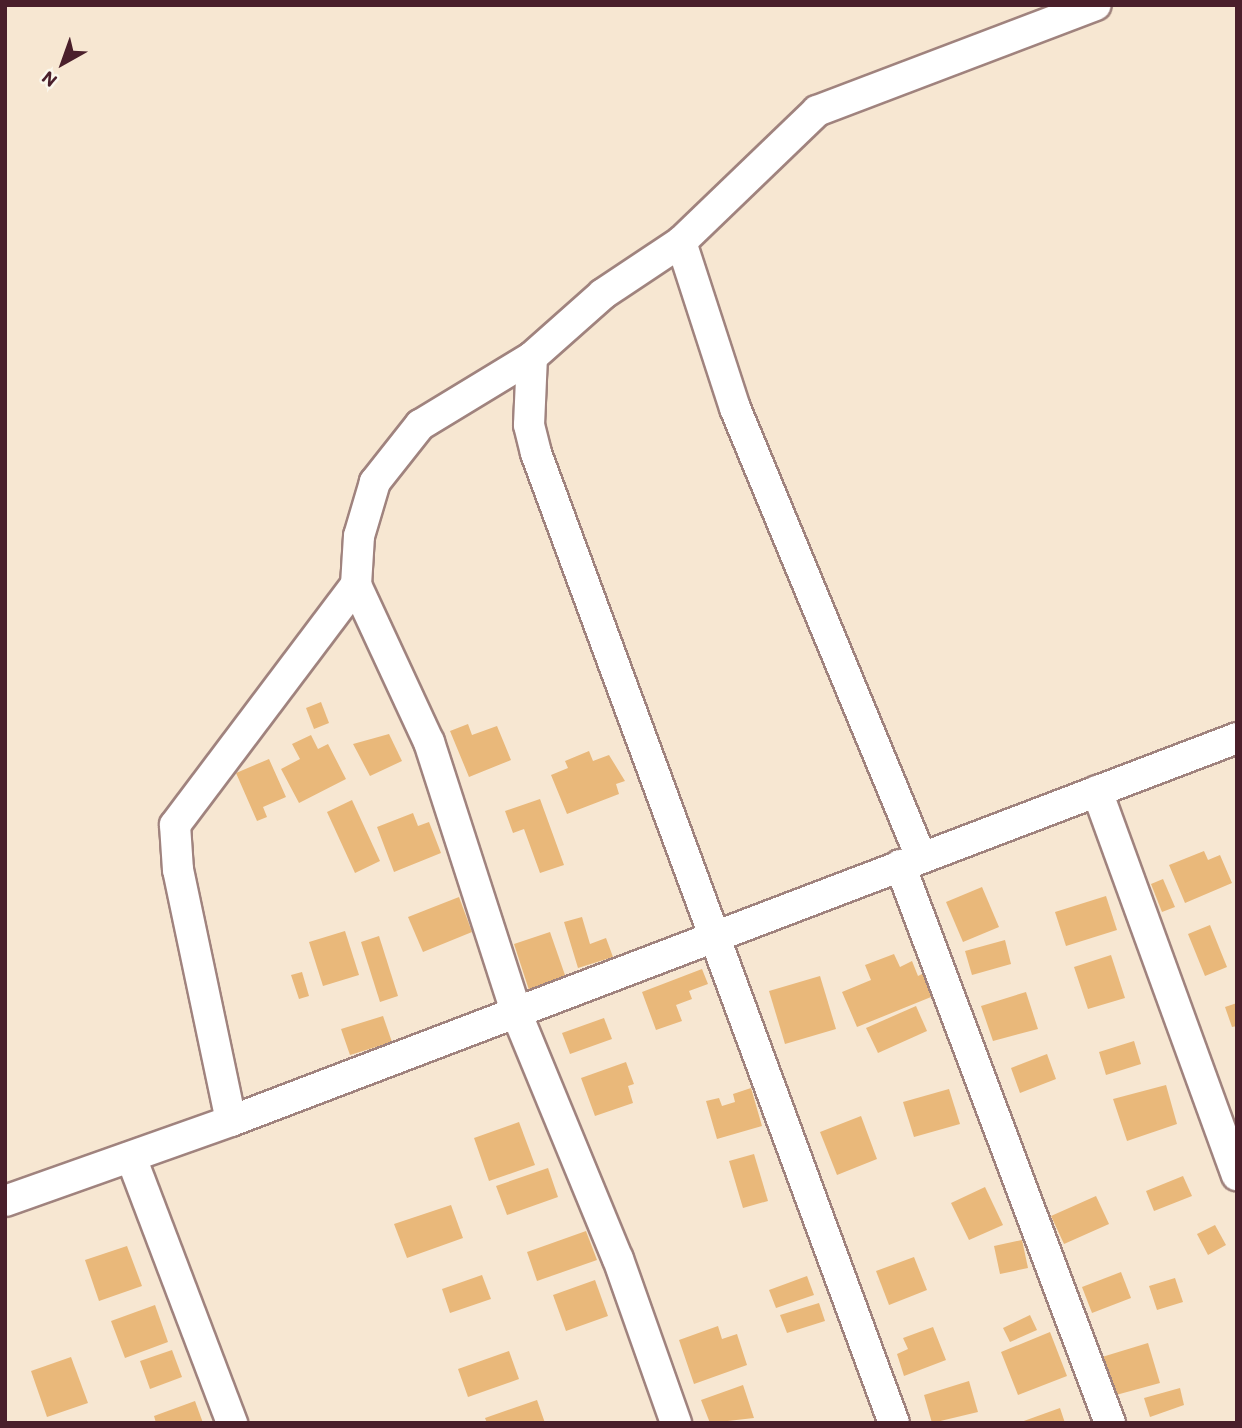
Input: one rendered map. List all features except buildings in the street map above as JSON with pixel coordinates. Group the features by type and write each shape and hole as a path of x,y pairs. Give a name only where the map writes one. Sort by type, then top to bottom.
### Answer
{"street":[{"path":"676,1423 618,1259 516,1012 429,743 356,585 359,536 375,482 420,425 532,356 603,294 681,242 817,111 1096,5"},
{"path":"681,242 734,408 910,861 1110,1423"},
{"path":"532,356 529,425 536,453 894,1423"},
{"path":"231,1121 178,870 175,825 356,585"},
{"path":"5,1200 231,1121 716,939 910,861 1237,738"},
{"path":"1097,791 1237,1175"},
{"path":"131,1157 232,1423"}]}
